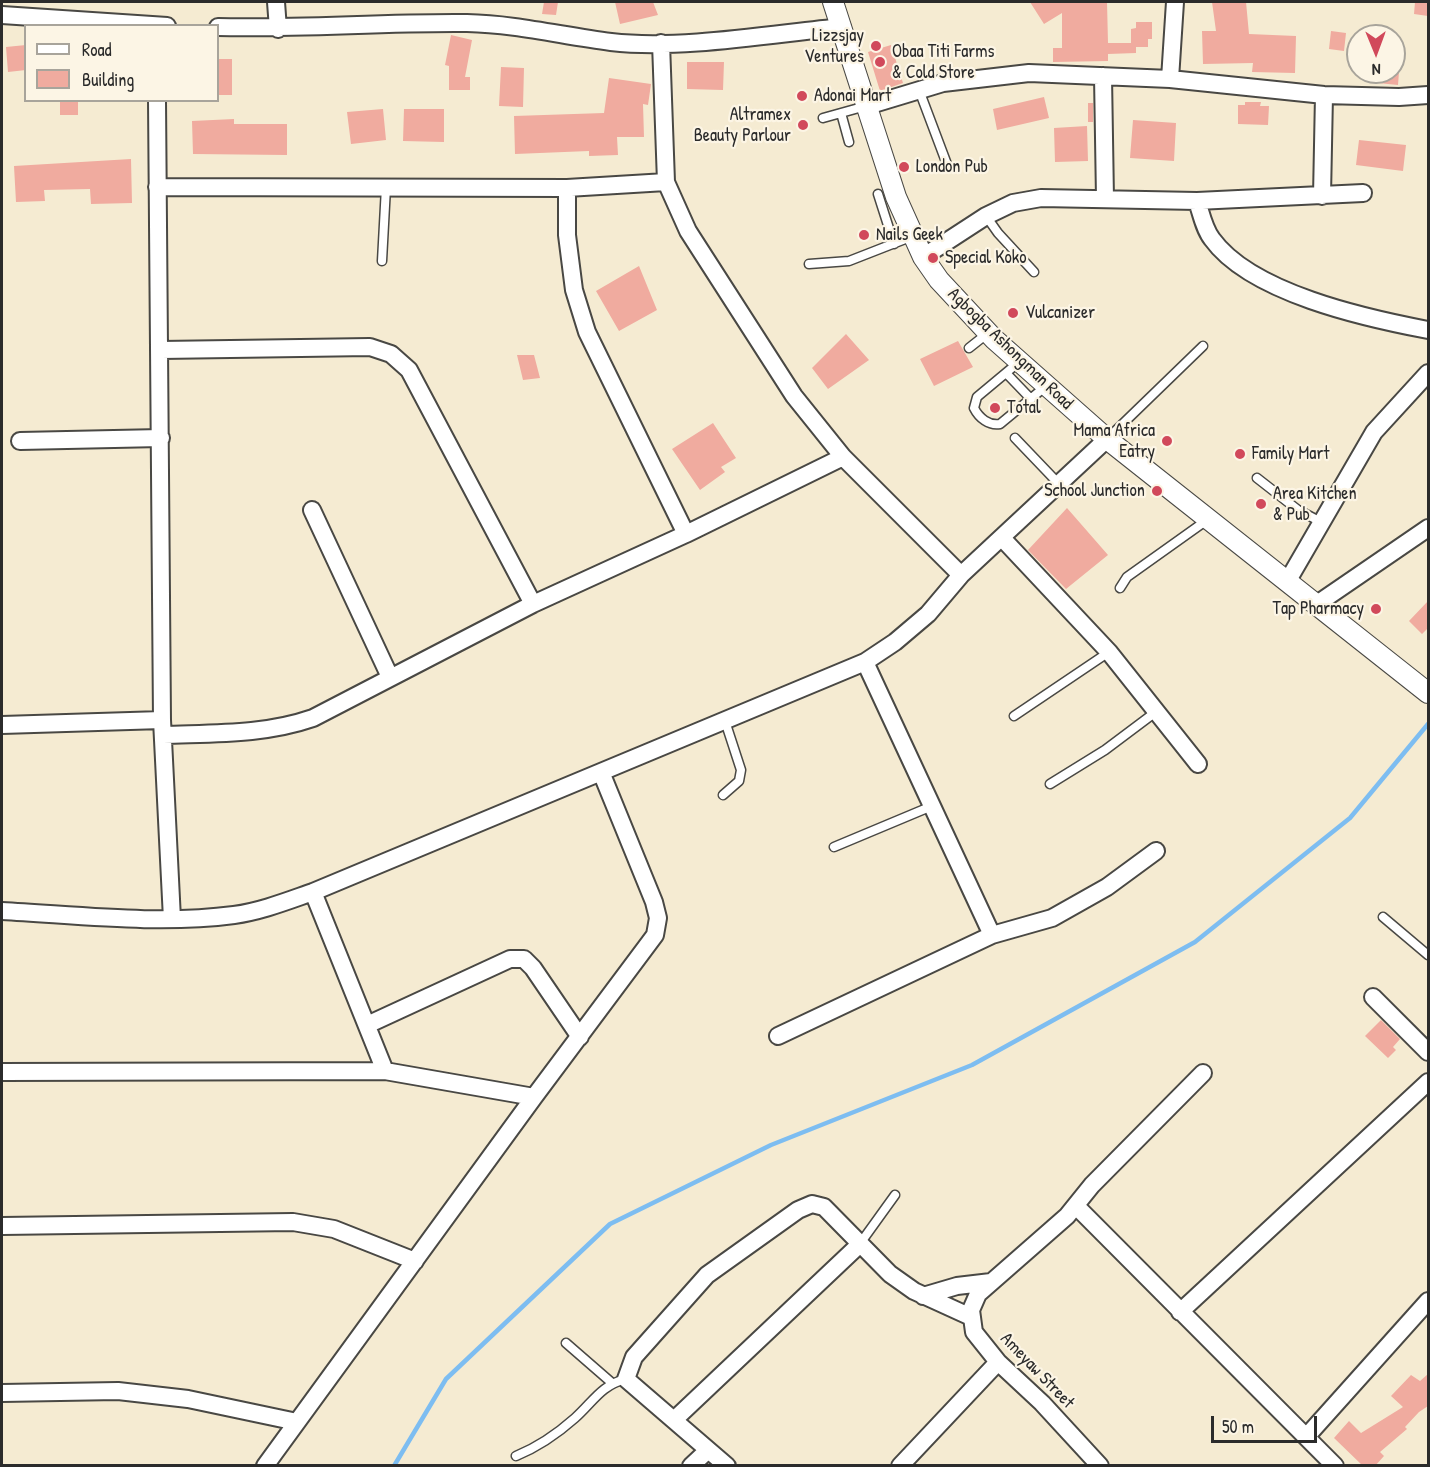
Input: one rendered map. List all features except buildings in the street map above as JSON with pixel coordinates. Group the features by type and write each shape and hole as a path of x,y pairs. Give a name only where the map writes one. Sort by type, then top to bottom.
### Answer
{"street":[{"path":"276,2 278,29"},
{"name":"Agbogba Ashongman Road","path":"833,2 889,177 923,257 939,280 988,333 1013,368 1046,386 1107,439 1427,692"},
{"path":"1170,79 1175,2"},
{"path":"2,15 142,24"},
{"path":"219,27 278,29 468,23 542,29 612,42 661,43 842,27"},
{"path":"661,43 666,182 688,231 794,396 843,457 961,575"},
{"path":"867,105 943,83 1029,73 1170,79 1324,95 1399,97 1428,95"},
{"path":"1103,76 1105,199"},
{"path":"1323,196 1324,95"},
{"path":"157,102 161,350 162,727 172,919"},
{"path":"157,187 567,188 666,182"},
{"path":"567,188 567,235 574,290 587,332 686,534"},
{"path":"923,257 986,216 1013,203 1041,198 1197,201 1363,193"},
{"path":"1197,201 1210,237 1226,256 1262,282 1375,320 1428,330"},
{"path":"161,350 370,347 391,354 409,370 533,604"},
{"path":"1287,582 1374,432 1428,373"},
{"path":"20,441 161,438"},
{"path":"2,911 172,919 235,915 271,907 313,892 865,662 895,642 928,614 961,575 1107,439"},
{"path":"2,725 162,727 261,732 288,727 313,718 533,604 686,534 843,457"},
{"path":"312,510 390,677"},
{"path":"1317,604 1428,528"},
{"path":"1002,538 1109,652 1198,764"},
{"path":"865,662 992,935"},
{"path":"265,1466 534,1096 655,935 658,918 654,902 601,772"},
{"path":"778,1036 992,935 1052,918 1107,887 1156,850"},
{"path":"313,892 385,1071"},
{"path":"367,1025 510,959 524,959 533,968 580,1037"},
{"path":"1373,998 1428,1052"},
{"path":"2,1072 385,1071 534,1096"},
{"path":"727,1466 707,1451 675,1419 619,1381 634,1357 707,1275 798,1210 812,1204 824,1207 890,1275 923,1296 971,1317 971,1310 978,1294 1076,1206 1092,1185 1203,1073"},
{"path":"1180,1311 1428,1082"},
{"path":"1076,1206 1335,1466"},
{"path":"2,1226 293,1222 334,1229 415,1262"},
{"path":"675,1419 859,1245"},
{"path":"923,1296 957,1286 991,1282"},
{"path":"1307,1436 1428,1301"},
{"name":"Ameyaw Street","path":"971,1317 974,1332 998,1362 1042,1403 1100,1466"},
{"path":"900,1466 998,1362"},
{"path":"2,1393 118,1391 188,1399 297,1422"},
{"path":"691,1466 707,1451"}],"lane":[{"path":"919,90 948,167"},
{"path":"823,118 867,105"},
{"path":"841,113 849,142"},
{"path":"382,261 386,187"},
{"path":"878,194 894,244"},
{"path":"986,216 998,233 1034,272"},
{"path":"809,264 849,261 913,236"},
{"path":"969,348 988,333"},
{"path":"1107,439 1203,346"},
{"path":"1031,399 1013,368 976,397 974,408 991,424 1000,424 1031,399 1046,386"},
{"path":"1015,438 1059,484"},
{"path":"1257,478 1298,510 1321,522"},
{"path":"1120,588 1127,577 1207,519"},
{"path":"1014,716 1109,652"},
{"path":"1050,784 1105,750 1157,711"},
{"path":"723,795 739,781 741,770 725,720"},
{"path":"834,847 932,806"},
{"path":"1383,916 1428,955"},
{"path":"859,1245 895,1195"},
{"path":"516,1456 552,1437 619,1381 566,1343"}],"waterway":[{"path":"394,1466 446,1379 610,1224 771,1145 972,1065 1195,942 1350,818 1428,724"}],"place":[{"name":"Lizzsjay Ventures","path":"876,46"},
{"name":"Obaa Titi Farms & Cold Store","path":"880,62"},
{"name":"Adonai Mart","path":"802,96"},
{"name":"Altramex Beauty Parlour","path":"803,125"},
{"name":"London Pub","path":"904,167"},
{"name":"Nails Geek","path":"864,235"},
{"name":"Special Koko","path":"933,258"},
{"name":"Vulcanizer","path":"1013,313"},
{"name":"Total","path":"995,408"},
{"name":"Mama Africa Eatry","path":"1167,441"},
{"name":"Family Mart","path":"1240,454"},
{"name":"School Junction","path":"1157,491"},
{"name":"Area Kitchen & Pub","path":"1261,504"},
{"name":"Tap Pharmacy","path":"1376,609"}]}
